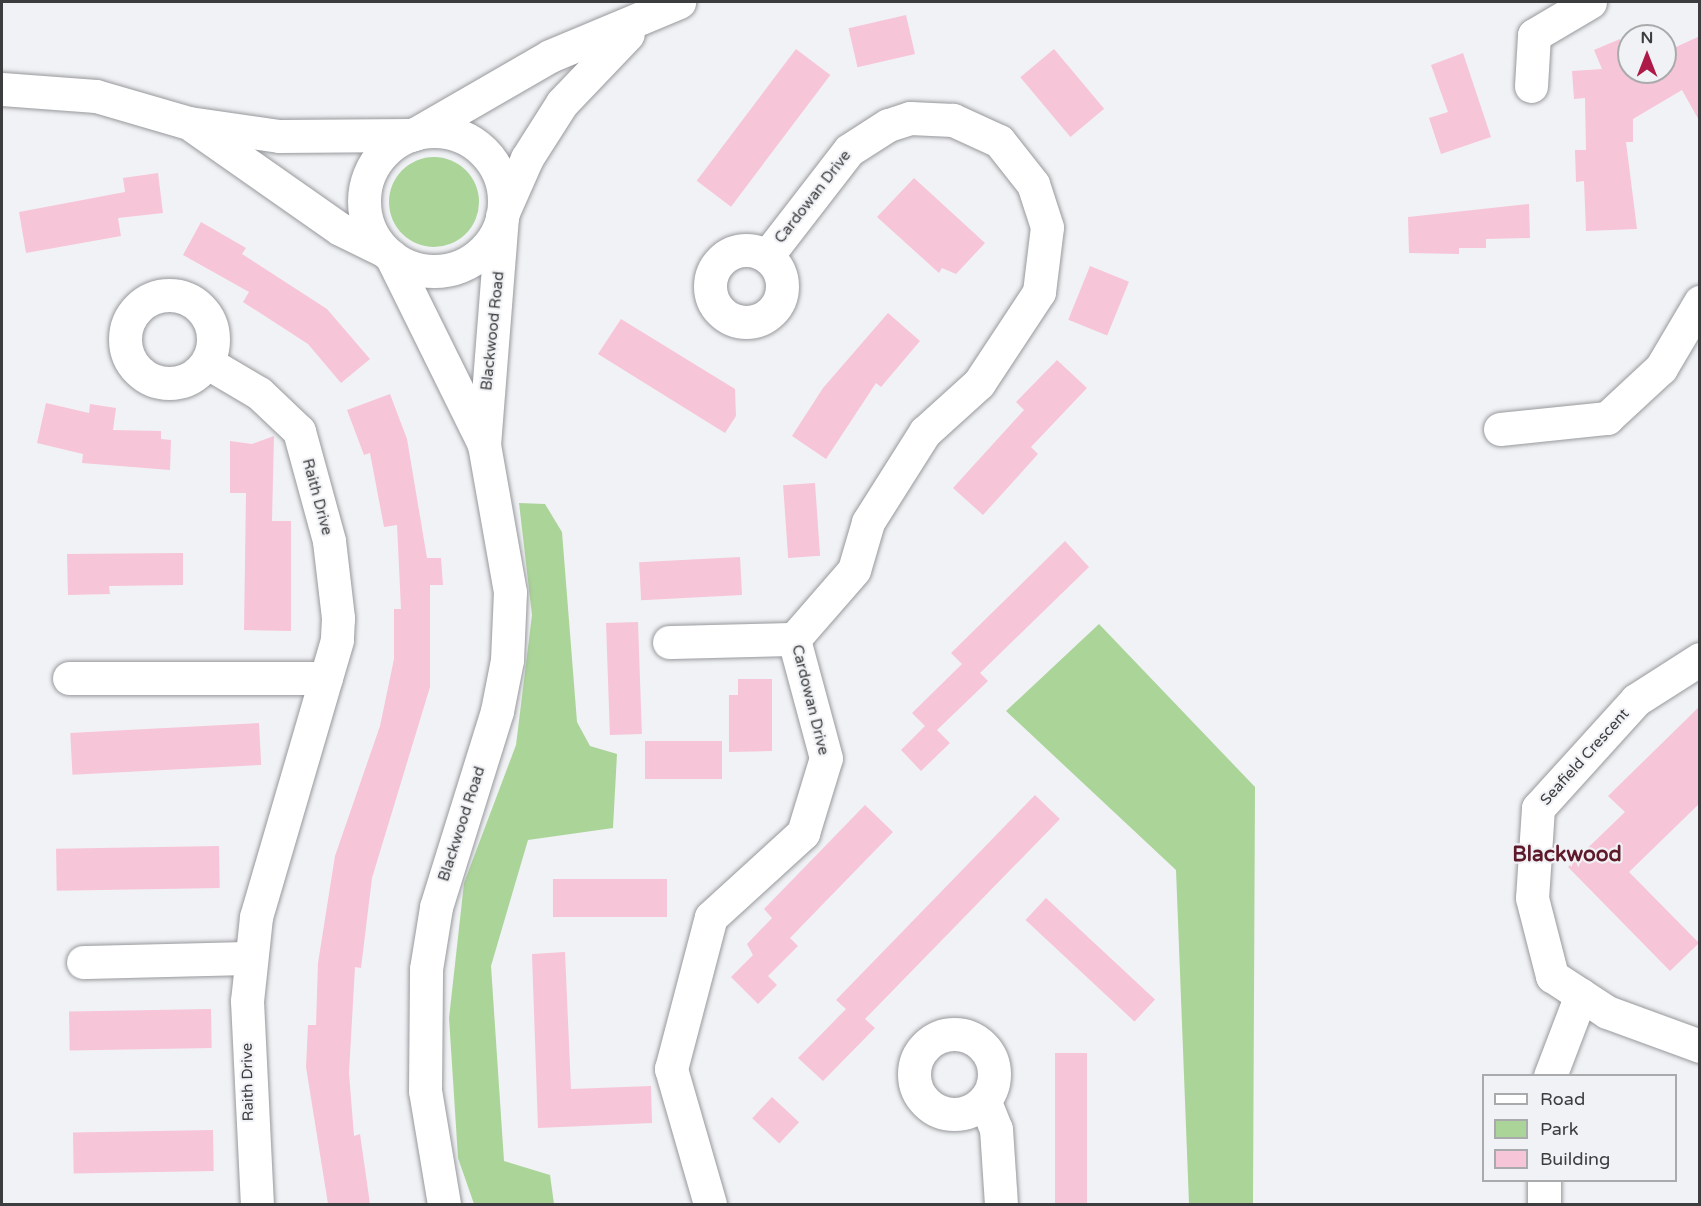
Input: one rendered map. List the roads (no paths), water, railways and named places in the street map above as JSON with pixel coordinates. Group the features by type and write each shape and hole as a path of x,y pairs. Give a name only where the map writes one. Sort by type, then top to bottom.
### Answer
{"street":[{"path":"389,254 369,227 366,183 383,153 550,56 640,22 679,2"},
{"path":"1531,86 1534,35 1590,2"},
{"path":"189,123 340,229 423,270 451,269 480,254 562,103 640,22"},
{"path":"2,89 96,96 189,123 313,138 449,133 481,149 500,176 503,213"},
{"name":"Cardowan Drive","path":"710,1204 671,1069 711,917 803,833 826,758 794,639 854,570 868,522 925,432 979,383 1039,292 1047,227 1033,184 999,141 953,120 910,118 880,129 849,150 767,256"},
{"name":"Blackwood Road","path":"444,1204 425,1091 426,969 436,907 497,711 507,660 510,592 484,445 503,213"},
{"name":"Blackwood Road","path":"389,254 484,445"},
{"path":"1500,429 1607,418 1660,368 1700,302"},
{"name":"Raith Drive","path":"208,363 259,393 299,431 329,541 338,618 326,678 256,917 251,958 249,1116 257,1204"},
{"path":"669,642 794,639"},
{"name":"Seafield Crescent","path":"1700,660 1636,700 1538,808 1532,898 1552,976 1607,1012 1700,1046"},
{"path":"69,678 326,678"},
{"path":"83,962 251,958"},
{"path":"1551,1074 1581,995"},
{"path":"985,1102 996,1129 1001,1204"},
{"path":"1544,1182 1544,1204"}],"district":[{"name":"Blackwood","path":"1567,855"}]}
